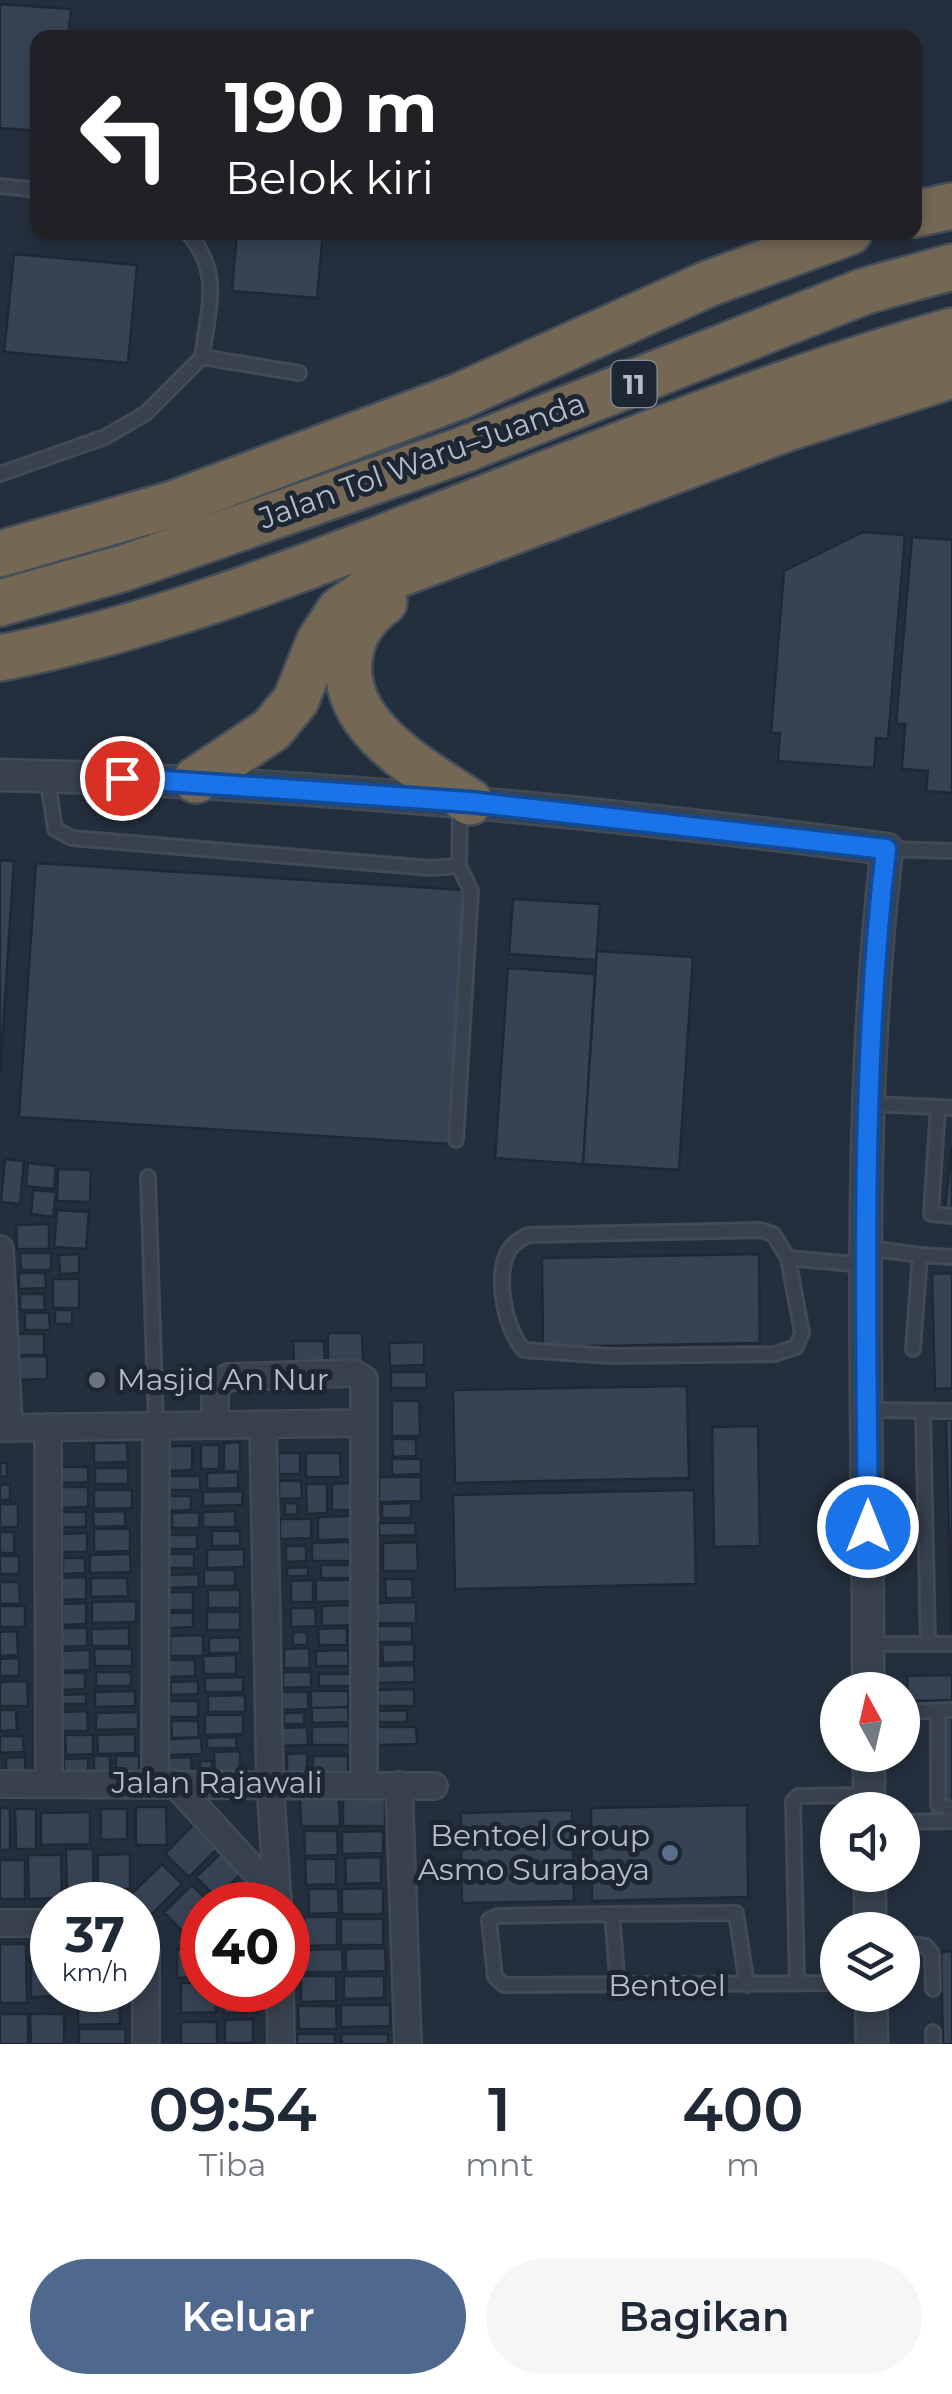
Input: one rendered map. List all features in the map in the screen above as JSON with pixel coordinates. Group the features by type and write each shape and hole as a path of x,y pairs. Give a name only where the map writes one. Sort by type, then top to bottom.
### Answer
{"highway":[{"path":"922,212 952,206"},
{"path":"0,554 173,504 460,396 710,283 827,240"},
{"name":"Jalan Tol Waru–Juanda","path":"0,603 124,568 463,450 865,291 952,267"},
{"name":"Jalan Tol Waru–Juanda","path":"0,658 98,637 365,545 760,394 952,331"},
{"path":"196,780 272,729 296,700 320,642 340,610 383,580 704,459 952,376"},
{"path":"465,802 406,759 367,722 351,690 348,662 363,622 380,604 412,589 616,511 704,459"}],"street":[{"path":"0,775 196,780 465,802 886,849 879,921 868,1257 868,1672"},
{"path":"0,1248 4,1428 364,1424"},
{"path":"215,1423 215,1387 228,1377 354,1373 364,1379 364,1784"},
{"path":"264,1424 270,1782 277,1882"},
{"path":"156,1426 164,1783 260,1882"},
{"path":"48,1427 48,1784"},
{"name":"Jalan Rajawali","path":"0,1784 270,1782 434,1786"},
{"path":"399,1785 408,2044"},
{"path":"0,1923 30,1923"},
{"path":"146,2012 146,2044"},
{"path":"280,2012 281,2044"},
{"path":"871,2012 872,2044"}],"lane":[{"path":"0,186 30,189"},
{"path":"0,474 105,438 145,414 202,357 212,273 194,240"},
{"path":"202,357 299,374"},
{"path":"48,776 55,829 72,838 430,868 459,866"},
{"path":"456,1140 471,891 459,866 465,802"},
{"path":"886,849 952,852"},
{"path":"872,1104 945,1107 931,1214 952,1216"},
{"path":"148,1177 156,1426"},
{"path":"761,1230 772,1234 788,1258 802,1333 796,1347 775,1354 610,1356 524,1350 512,1338 506,1318 504,1262 511,1246 528,1234 761,1230"},
{"path":"913,1350 920,1255"},
{"path":"788,1258 952,1257"},
{"path":"867,1410 952,1410"},
{"path":"923,1411 928,1644"},
{"path":"868,1644 952,1644"},
{"path":"920,1711 945,1710 938,1805 952,1809"},
{"path":"797,1983 793,1801 799,1796 820,1798"},
{"path":"920,1822 952,1821"},
{"path":"618,1987 612,1914 736,1913 746,1985"},
{"name":"Bentoel","path":"612,1914 498,1916 489,1920 487,1928 498,1983 618,1987 820,1983"},
{"path":"920,1945 932,1954 933,1990"}],"building":[{"path":"0,4 71,9 69,30 30,30 30,130 0,128"},
{"path":"236,240 322,240 317,298 232,291"},
{"path":"14,254 137,265 128,363 4,352"},
{"path":"863,532 905,535 888,739 876,738 874,768 778,761 780,733 771,733 784,571"},
{"path":"912,537 952,540 952,793 926,791 928,771 902,769 905,724 896,724"},
{"path":"0,860 14,861 0,1074"},
{"path":"36,863 465,890 448,1144 19,1117"},
{"path":"513,899 600,904 596,960 509,954"},
{"path":"597,951 693,957 679,1170 583,1164"},
{"path":"508,968 595,974 583,1164 495,1158"},
{"path":"952,1146 952,1209 945,1209"},
{"path":"5,1159 24,1161 20,1204 1,1202"},
{"path":"28,1163 56,1166 54,1189 26,1186"},
{"path":"58,1169 91,1170 90,1202 57,1201"},
{"path":"33,1190 56,1192 53,1217 31,1214"},
{"path":"57,1210 89,1212 86,1249 54,1247"},
{"path":"49,1224 49,1249 17,1249 16,1225"},
{"path":"20,1253 51,1253 51,1270 21,1270"},
{"path":"79,1254 79,1273 60,1274 59,1255"},
{"path":"759,1254 760,1343 543,1347 542,1258"},
{"path":"19,1273 45,1273 46,1288 19,1289"},
{"path":"952,1273 952,1388 935,1389 932,1274"},
{"path":"53,1279 79,1279 79,1308 53,1308"},
{"path":"20,1294 44,1294 45,1310 20,1310"},
{"path":"55,1310 72,1310 72,1324 55,1324"},
{"path":"25,1313 49,1313 50,1330 25,1330"},
{"path":"328,1333 362,1333 363,1363 328,1363"},
{"path":"16,1334 44,1334 44,1355 16,1355"},
{"path":"293,1341 324,1341 325,1363 294,1363"},
{"path":"424,1342 424,1365 390,1366 389,1343"},
{"path":"47,1356 47,1379 11,1380 10,1357"},
{"path":"391,1372 426,1372 427,1388 391,1388"},
{"path":"687,1386 689,1478 455,1483 453,1390"},
{"path":"392,1401 419,1401 420,1436 392,1436"},
{"path":"946,1420 952,1420 952,1643"},
{"path":"758,1426 760,1546 714,1547 712,1427"},
{"path":"392,1439 416,1439 416,1456 393,1457"},
{"path":"240,1442 240,1471 224,1471 224,1443"},
{"path":"94,1443 127,1443 128,1462 94,1463"},
{"path":"201,1445 219,1445 219,1469 201,1469"},
{"path":"164,1446 192,1446 192,1470 165,1471"},
{"path":"278,1453 300,1453 300,1474 279,1474"},
{"path":"306,1453 340,1453 341,1477 306,1477"},
{"path":"392,1459 421,1459 421,1474 392,1475"},
{"path":"0,1463 7,1463 7,1476 0,1477"},
{"path":"58,1467 88,1467 88,1482 58,1483"},
{"path":"95,1468 128,1468 128,1484 95,1484"},
{"path":"238,1472 238,1488 207,1489 207,1473"},
{"path":"164,1476 200,1476 200,1490 164,1490"},
{"path":"379,1477 421,1477 421,1501 379,1502"},
{"path":"279,1481 301,1481 302,1498 279,1499"},
{"path":"354,1483 355,1510 332,1510 332,1484"},
{"path":"10,1484 10,1500 0,1500 0,1485"},
{"path":"306,1484 327,1484 327,1513 307,1514"},
{"path":"61,1487 88,1487 88,1507 61,1508"},
{"path":"94,1490 132,1490 132,1508 94,1509"},
{"path":"694,1490 696,1584 455,1589 453,1495"},
{"path":"243,1491 242,1505 203,1506 203,1492"},
{"path":"168,1496 191,1496 191,1510 168,1511"},
{"path":"285,1503 297,1503 298,1514 285,1515"},
{"path":"411,1503 411,1518 382,1518 382,1504"},
{"path":"0,1504 18,1504 18,1527 0,1527"},
{"path":"125,1511 125,1526 94,1527 93,1512"},
{"path":"235,1511 235,1527 203,1527 203,1512"},
{"path":"62,1512 86,1512 86,1527 62,1527"},
{"path":"199,1512 199,1528 172,1528 172,1513"},
{"path":"352,1516 353,1539 318,1540 318,1517"},
{"path":"280,1519 311,1519 311,1538 280,1539"},
{"path":"379,1523 415,1523 416,1535 379,1536"},
{"path":"94,1529 130,1529 130,1551 94,1552"},
{"path":"212,1531 240,1531 240,1546 212,1546"},
{"path":"0,1532 14,1532 14,1553 0,1553"},
{"path":"87,1533 87,1552 62,1552 62,1534"},
{"path":"165,1535 197,1535 197,1549 165,1549"},
{"path":"350,1542 350,1561 312,1561 312,1543"},
{"path":"417,1542 418,1571 383,1571 383,1543"},
{"path":"286,1546 306,1546 306,1561 286,1562"},
{"path":"244,1549 244,1567 207,1568 207,1550"},
{"path":"130,1554 131,1572 90,1573 90,1555"},
{"path":"160,1554 194,1554 194,1568 160,1568"},
{"path":"0,1556 19,1556 19,1574 0,1574"},
{"path":"63,1558 85,1558 85,1573 63,1574"},
{"path":"321,1565 351,1565 351,1578 321,1578"},
{"path":"308,1567 308,1576 287,1576 287,1568"},
{"path":"204,1570 235,1570 235,1586 204,1586"},
{"path":"198,1574 199,1587 164,1588 164,1575"},
{"path":"86,1577 86,1599 55,1600 54,1578"},
{"path":"91,1578 127,1578 128,1596 91,1597"},
{"path":"385,1579 412,1579 413,1598 386,1598"},
{"path":"313,1580 313,1602 291,1602 291,1581"},
{"path":"316,1580 356,1580 356,1601 316,1602"},
{"path":"0,1582 19,1582 20,1604 0,1604"},
{"path":"208,1590 240,1590 240,1608 208,1608"},
{"path":"164,1592 193,1592 193,1610 164,1610"},
{"path":"136,1601 136,1622 92,1623 92,1602"},
{"path":"416,1602 416,1623 376,1623 376,1603"},
{"path":"86,1603 86,1624 62,1625 62,1604"},
{"path":"355,1605 355,1625 322,1626 322,1606"},
{"path":"0,1606 25,1606 25,1627 0,1627"},
{"path":"291,1608 315,1608 316,1626 291,1627"},
{"path":"207,1612 240,1612 240,1630 207,1630"},
{"path":"169,1613 193,1613 193,1627 170,1628"},
{"path":"378,1626 412,1626 412,1642 378,1642"},
{"path":"59,1628 87,1628 87,1646 59,1647"},
{"path":"129,1628 129,1646 92,1646 91,1629"},
{"path":"347,1628 347,1645 319,1645 318,1629"},
{"path":"17,1631 18,1655 0,1656 0,1632"},
{"path":"293,1632 307,1632 307,1645 293,1645"},
{"path":"203,1635 203,1656 170,1656 170,1636"},
{"path":"240,1637 240,1653 209,1653 209,1638"},
{"path":"414,1644 414,1662 383,1663 382,1645"},
{"path":"309,1648 310,1668 284,1668 284,1649"},
{"path":"94,1649 132,1649 132,1666 95,1666"},
{"path":"90,1650 90,1670 55,1671 55,1651"},
{"path":"348,1650 349,1666 316,1666 316,1651"},
{"path":"236,1655 236,1674 204,1674 203,1656"},
{"path":"19,1658 19,1676 0,1676 0,1659"},
{"path":"166,1660 195,1660 195,1676 167,1677"},
{"path":"414,1665 415,1682 376,1683 375,1666"},
{"path":"96,1672 131,1672 131,1686 96,1686"},
{"path":"283,1672 311,1672 311,1687 283,1688"},
{"path":"60,1673 85,1673 85,1689 60,1690"},
{"path":"319,1674 352,1674 352,1686 319,1686"},
{"path":"952,1675 952,1700 920,1701 920,1676"},
{"path":"243,1677 243,1692 205,1692 205,1678"},
{"path":"27,1681 28,1706 0,1706 0,1682"},
{"path":"198,1681 198,1694 171,1695 171,1682"},
{"path":"414,1689 414,1706 378,1706 378,1690"},
{"path":"135,1691 135,1706 95,1707 95,1692"},
{"path":"311,1691 349,1691 348,1707 311,1708"},
{"path":"279,1692 308,1692 308,1709 279,1710"},
{"path":"86,1694 86,1704 62,1704 62,1695"},
{"path":"245,1695 245,1712 208,1712 208,1696"},
{"path":"169,1701 198,1701 198,1717 169,1717"},
{"path":"348,1707 349,1722 312,1723 312,1708"},
{"path":"0,1710 16,1710 17,1730 0,1731"},
{"path":"407,1710 407,1722 378,1722 378,1711"},
{"path":"87,1711 88,1731 61,1731 61,1712"},
{"path":"952,1711 952,1803 946,1804 944,1712"},
{"path":"138,1712 138,1729 96,1730 96,1713"},
{"path":"284,1713 304,1713 304,1724 284,1724"},
{"path":"205,1715 243,1715 243,1734 205,1735"},
{"path":"171,1721 198,1721 199,1737 172,1738"},
{"path":"349,1726 350,1745 312,1745 312,1727"},
{"path":"307,1727 308,1745 282,1746 282,1728"},
{"path":"378,1727 416,1727 417,1744 378,1745"},
{"path":"135,1734 135,1753 98,1754 97,1735"},
{"path":"65,1735 93,1735 93,1754 66,1755"},
{"path":"0,1736 23,1736 24,1752 0,1753"},
{"path":"236,1737 237,1748 207,1748 207,1738"},
{"path":"201,1738 202,1754 167,1755 167,1739"},
{"path":"240,1751 240,1776 215,1776 214,1752"},
{"path":"307,1753 307,1772 287,1773 287,1754"},
{"path":"94,1756 110,1756 110,1778 94,1778"},
{"path":"116,1756 139,1756 139,1775 116,1775"},
{"path":"313,1756 348,1756 348,1773 313,1774"},
{"path":"25,1757 26,1781 6,1782 6,1758"},
{"path":"191,1757 192,1774 168,1774 168,1758"},
{"path":"88,1758 88,1777 64,1778 64,1759"},
{"path":"200,1761 212,1761 212,1778 200,1778"},
{"path":"385,1796 385,1826 343,1826 343,1797"},
{"path":"300,1798 339,1798 340,1826 301,1826"},
{"name":"Bentoel Group Asmo Surabaya","path":"747,1805 748,1897 592,1901 591,1808"},
{"path":"136,1807 166,1807 167,1845 136,1845"},
{"path":"0,1808 10,1808 10,1850 0,1850"},
{"path":"15,1809 36,1809 36,1849 16,1849"},
{"path":"101,1809 127,1809 127,1839 101,1840"},
{"path":"572,1810 574,1901 462,1903 461,1813"},
{"path":"90,1812 90,1844 41,1845 41,1813"},
{"path":"197,1821 221,1845 189,1877 165,1854"},
{"path":"304,1831 337,1831 338,1855 305,1856"},
{"path":"383,1831 383,1853 342,1854 342,1832"},
{"path":"226,1848 246,1869 233,1882 201,1882 196,1877"},
{"path":"66,1849 93,1849 94,1882 67,1882"},
{"path":"130,1854 130,1882 98,1882 98,1855"},
{"path":"28,1855 61,1855 62,1882 30,1882 29,1899"},
{"path":"381,1857 381,1883 346,1884 345,1858"},
{"path":"305,1859 336,1859 336,1884 306,1882"},
{"path":"0,1860 25,1860 25,1899 0,1899"},
{"path":"162,1864 180,1886 160,1906 160,1882 143,1882"},
{"path":"383,1888 383,1914 342,1914 342,1889"},
{"path":"310,1889 338,1889 339,1913 310,1914"},
{"path":"180,1897 180,1929 164,1912"},
{"path":"310,1917 337,1917 337,1945 310,1946"},
{"path":"341,1919 383,1919 383,1945 341,1945"},
{"path":"0,1944 26,1944 27,2003 0,2003"},
{"path":"385,1948 386,1971 346,1972 346,1949"},
{"path":"177,1949 180,1949 180,1978"},
{"path":"342,1949 343,1972 310,1972 310,1950"},
{"path":"952,1951 952,2044 943,2044 941,1952"},
{"path":"310,1976 336,1976 336,2001 310,2002"},
{"path":"344,1976 384,1976 384,1998 344,1999"},
{"path":"341,2005 390,2005 390,2026 341,2027"},
{"path":"310,2006 336,2006 337,2029 299,2029 298,2012 310,2012"},
{"path":"78,2012 120,2012 120,2024 78,2025"},
{"path":"0,2014 28,2014 28,2044 0,2044"},
{"path":"30,2014 64,2014 64,2044 31,2044"},
{"path":"253,2019 253,2043 225,2043 225,2020"},
{"path":"181,2022 217,2022 217,2044 181,2044"},
{"path":"79,2029 125,2029 126,2044 79,2044"},
{"path":"297,2034 335,2034 335,2044 297,2044"},
{"path":"341,2034 388,2034 388,2044 342,2044"}],"place":[{"name":"Masjid An Nur","path":"97,1380"},
{"name":"Bentoel Group Asmo Surabaya","path":"670,1853"}],"route":[{"path":"122,778 196,780 470,802 886,849 879,921 868,1208 868,1527"}]}
